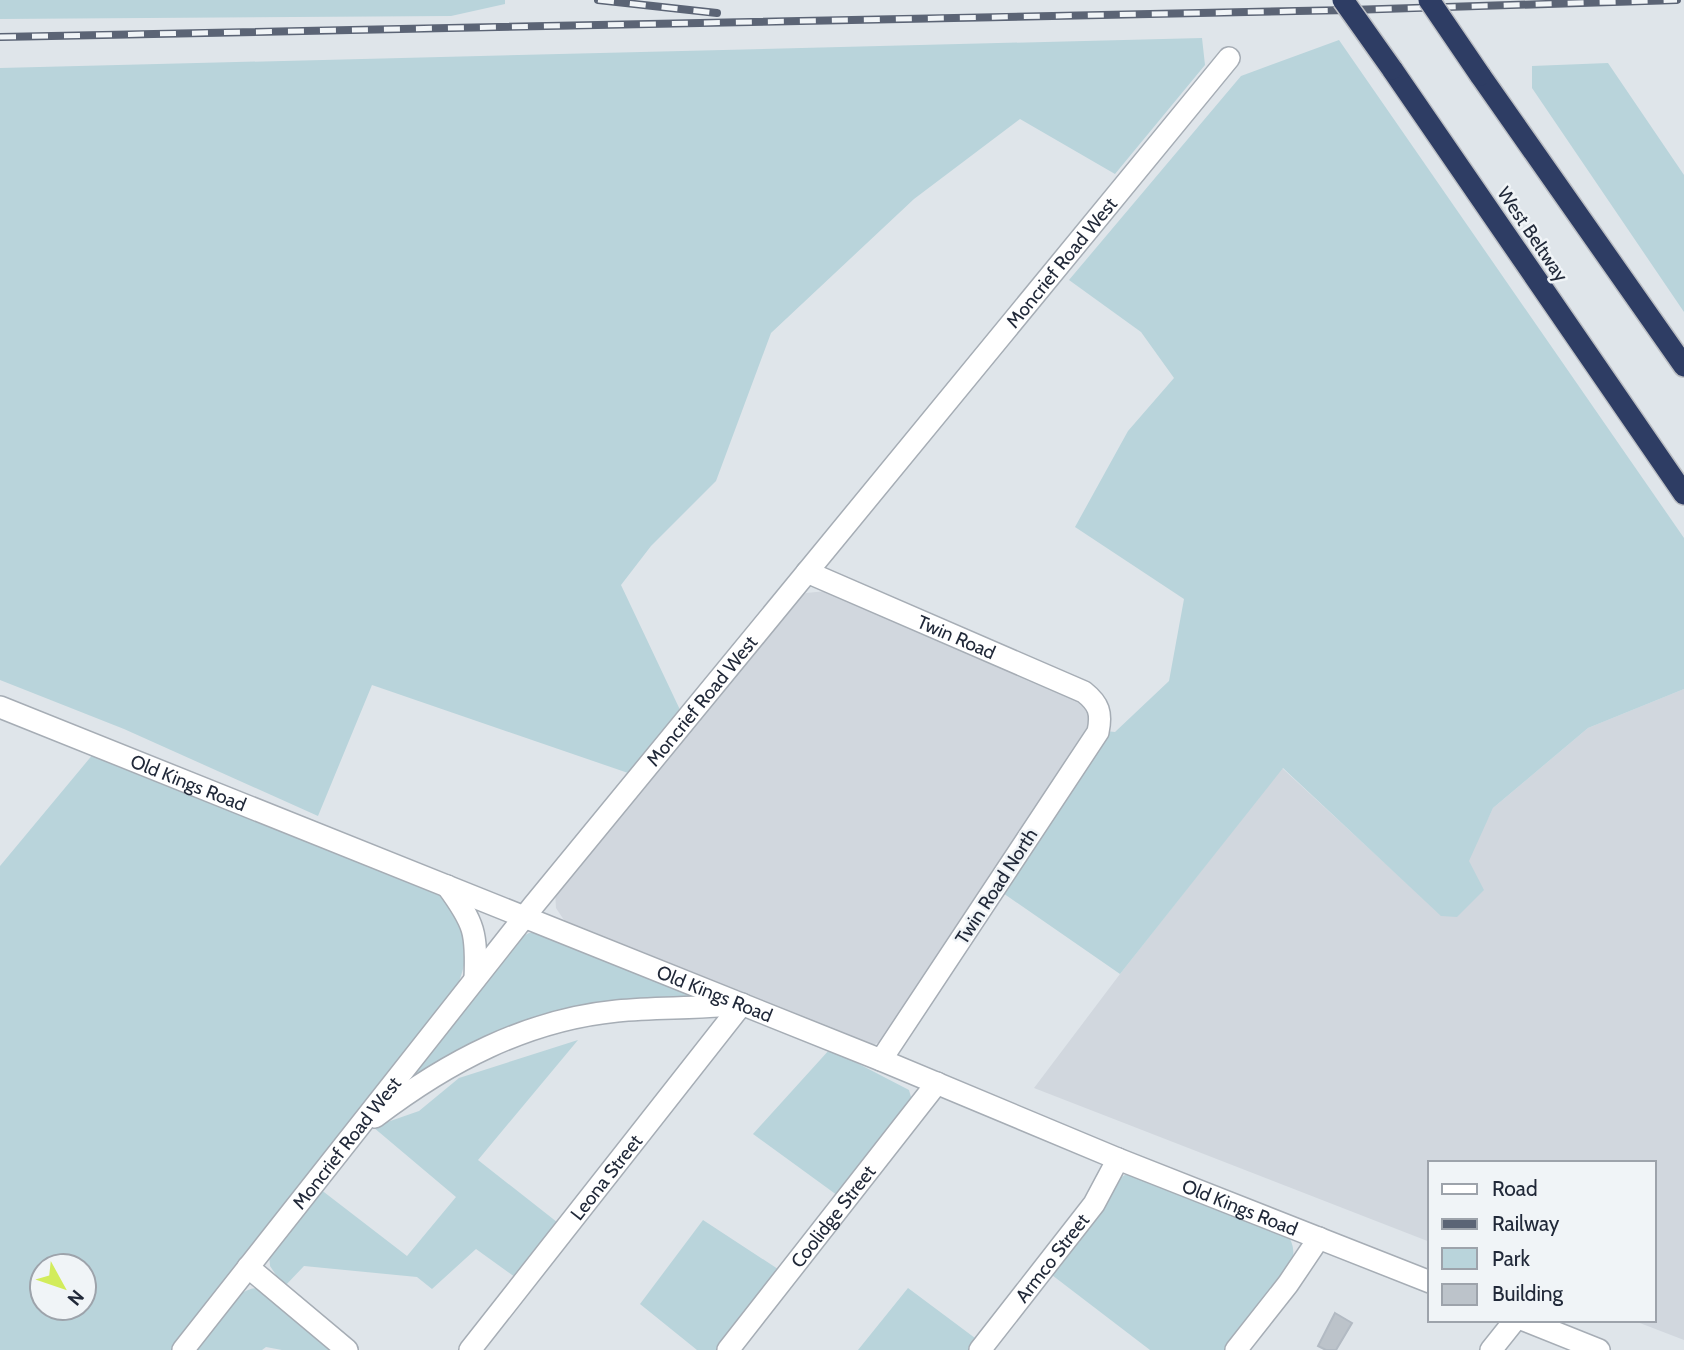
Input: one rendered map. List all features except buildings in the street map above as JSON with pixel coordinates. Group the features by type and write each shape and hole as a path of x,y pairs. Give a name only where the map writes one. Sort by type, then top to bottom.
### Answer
{"highway":[{"name":"West Beltway","path":"1343,0 1684,494"},
{"path":"1429,0 1684,366"}],"street":[{"name":"Moncrief Road West","path":"183,1350 525,917 893,464 1229,58"},
{"name":"Twin Road","path":"807,572 1084,692 1099,708"},
{"name":"Old Kings Road","path":"0,707 881,1060 1118,1159 1428,1281"},
{"name":"Twin Road North","path":"881,1060 1098,732 1101,718 1099,708"},
{"path":"447,886 468,915 476,944 475,979"},
{"path":"350,1136 416,1085 466,1056 516,1034 615,1011 702,1009 742,1004"},
{"name":"Leona Street","path":"470,1350 742,1004"},
{"name":"Coolidge Street","path":"728,1350 937,1083"},
{"name":"Armco Street","path":"980,1350 1094,1204 1118,1159"},
{"path":"1236,1350 1288,1284 1319,1238"},
{"path":"248,1267 347,1350"},
{"path":"1491,1350 1513,1322"},
{"path":"1529,1322 1599,1350"}],"shaded area":[{"path":"827,591 1080,699 1090,714 1087,737 886,1039 871,1046 566,923 556,908 555,891 793,599 806,593"},
{"path":"1684,689 1684,1340 1637,1322 1656,1322 1656,1161 1428,1161 1428,1241 1034,1088 1282,768 1441,915 1493,808 1588,728"}],"green space":[{"path":"0,0 505,0 505,4 451,16 0,19"},
{"path":"1202,38 1205,65 1115,174 1020,119 914,199 771,333 716,481 651,546 621,585 682,714 631,774 372,685 318,816 124,729 0,680 0,68"},
{"path":"1339,40 1684,538 1684,689 1588,728 1493,808 1469,861 1484,890 1457,917 1441,916 1283,768 1120,974 1000,891 1106,731 1115,732 1169,681 1184,599 1075,527 1128,431 1174,378 1141,332 1069,280 1241,76"},
{"path":"1608,63 1684,175 1684,312 1532,88 1532,66"},
{"path":"94,753 438,893 457,916 466,938 465,961 456,990 172,1350 0,1350 0,866"},
{"path":"529,933 544,933 702,998 611,1005 402,1089 518,939"},
{"path":"578,1040 478,1160 562,1226 519,1280 476,1249 432,1289 417,1277 304,1266 284,1287 270,1266 269,1254 320,1189 407,1256 456,1197 373,1127 419,1111 459,1078"},
{"path":"830,1049 909,1090 913,1104 841,1198 753,1134"},
{"path":"1128,1173 1286,1232 1292,1242 1292,1262 1288,1273 1225,1350 1150,1350 1048,1272 1117,1180"},
{"path":"703,1220 784,1273 723,1350 697,1350 640,1304"},
{"path":"257,1288 270,1293 338,1350 282,1350 266,1347 262,1350 194,1350 230,1303 248,1290"},
{"path":"908,1288 979,1341 972,1350 858,1350"}],"railway":[{"path":"598,0 717,13"},
{"path":"0,37 1350,10 1677,0"}]}
